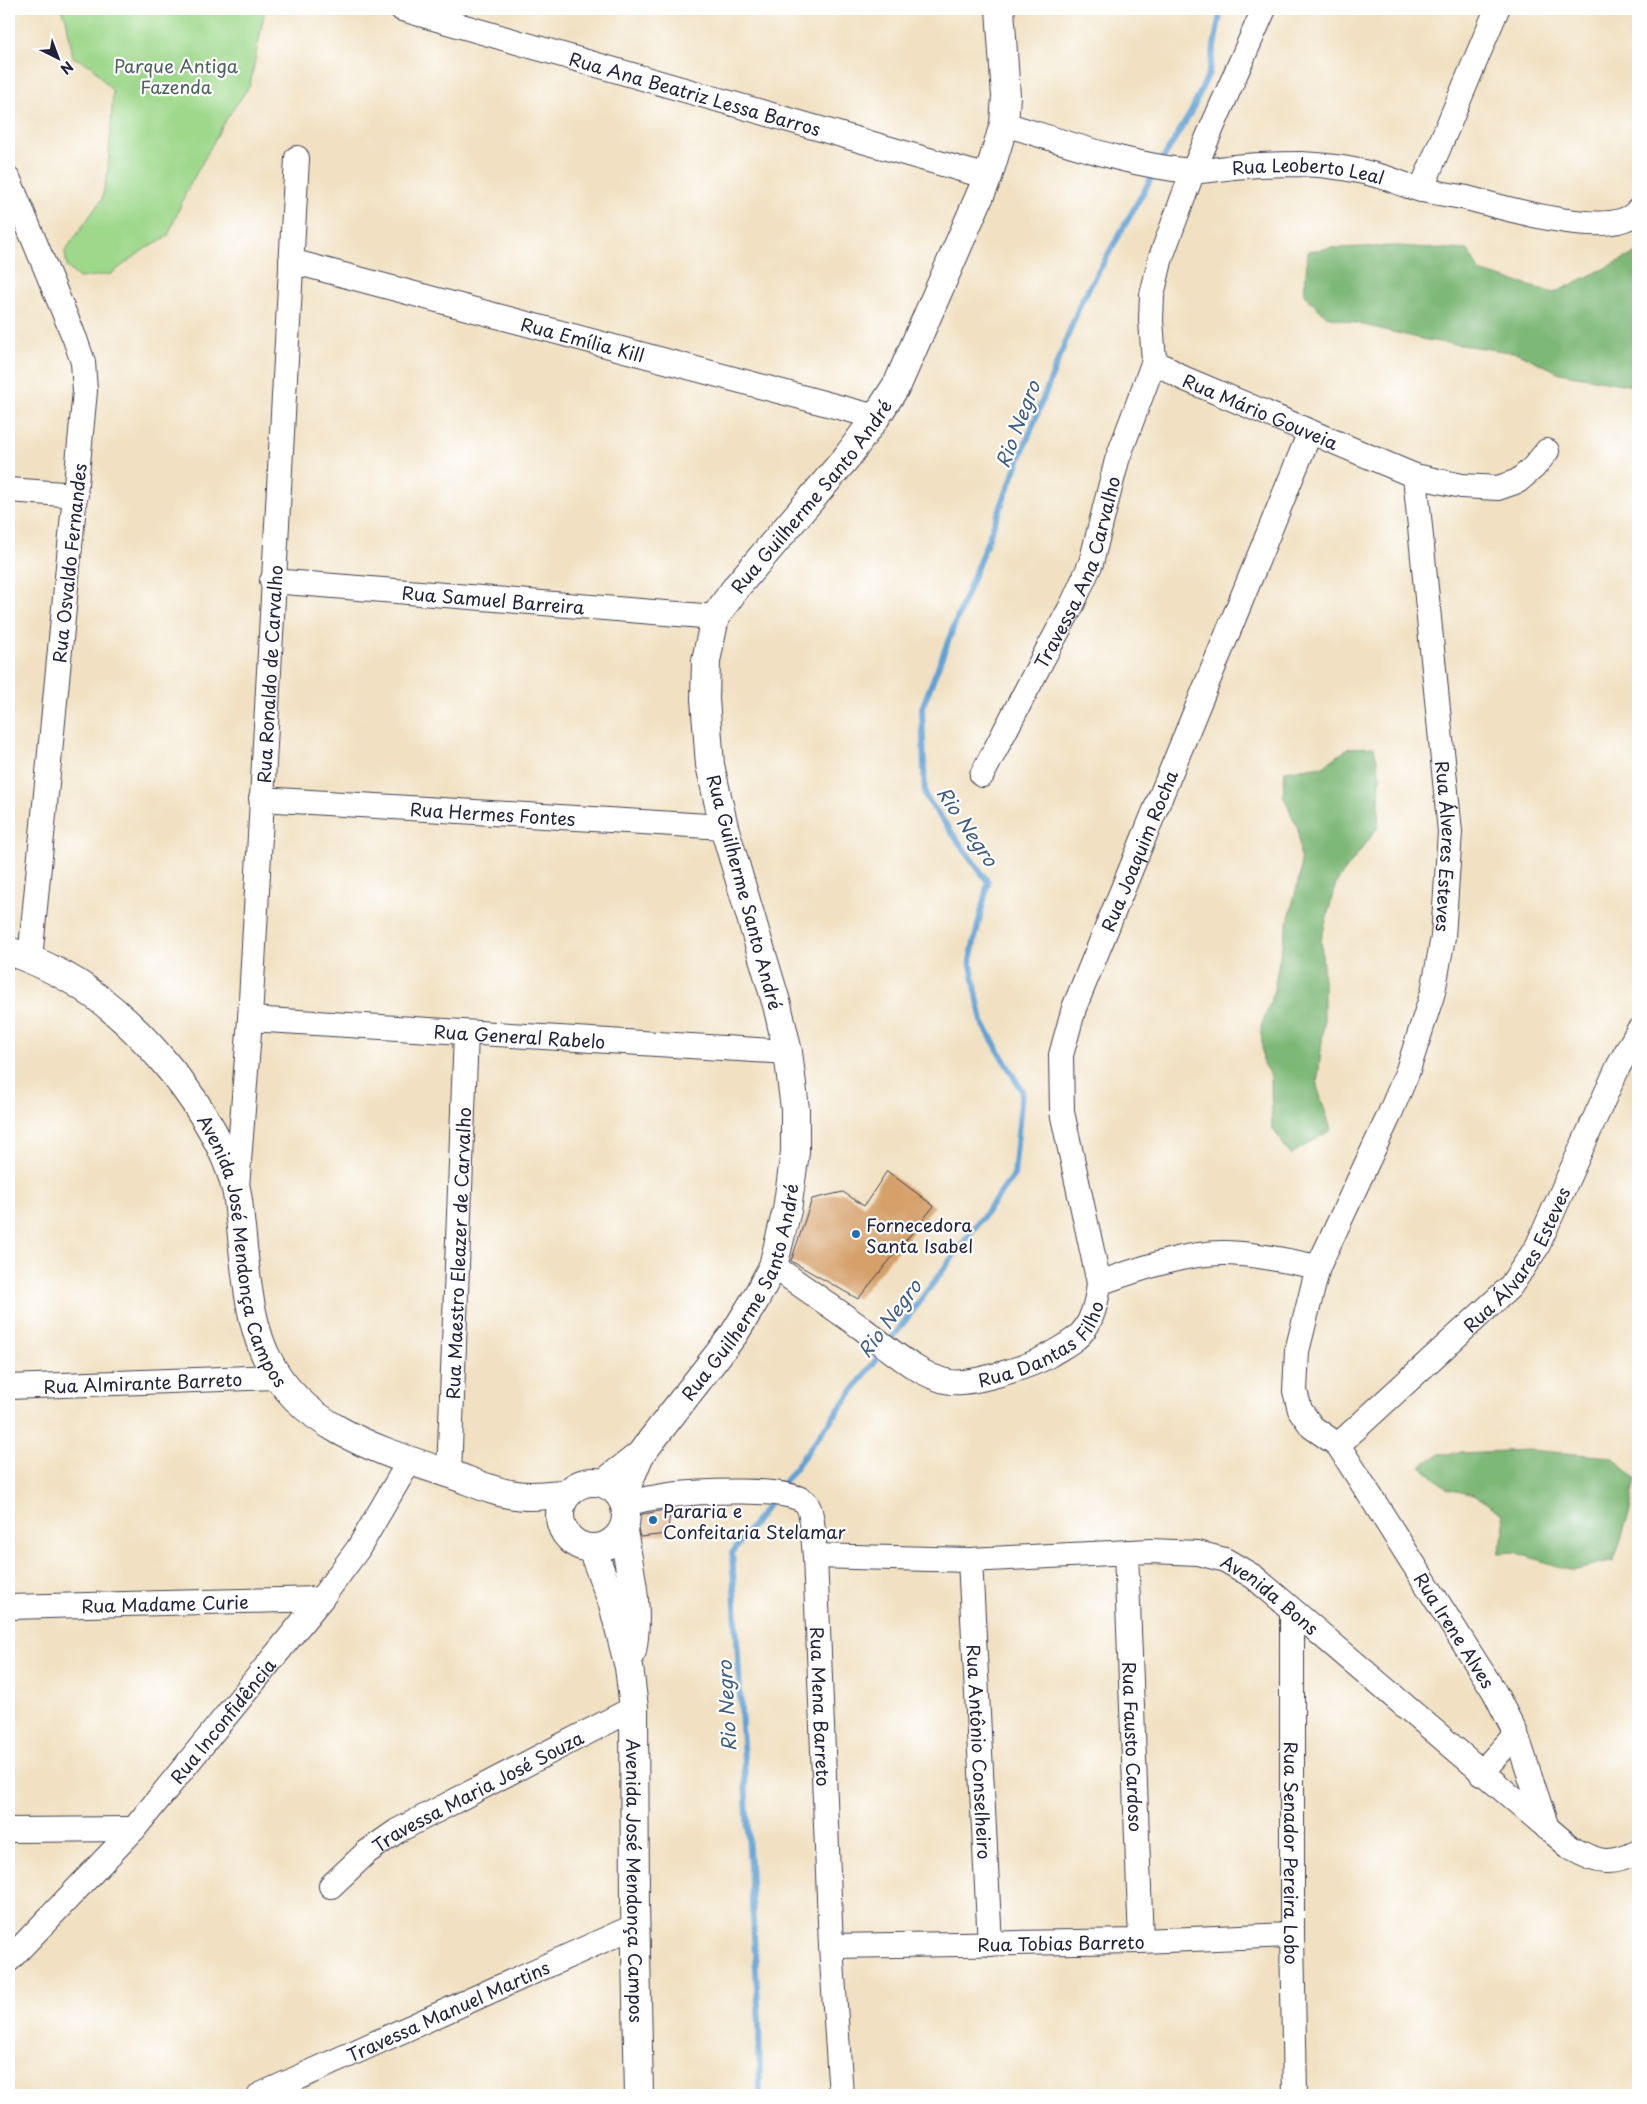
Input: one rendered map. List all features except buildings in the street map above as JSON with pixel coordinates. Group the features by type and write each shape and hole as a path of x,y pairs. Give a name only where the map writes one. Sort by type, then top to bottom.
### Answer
{"main road":[{"name":"Rua Guilherme Santo André","path":"617,1495 640,1455 734,1334 773,1266 787,1210 795,1152 795,1109 788,1052 777,1005 724,827 710,765 705,699 706,661 715,617 738,585 847,457 898,383 988,177 1004,124 1006,96 1000,9"},
{"name":"Avenida José Mendonça Campos","path":"19,955 75,982 108,1006 148,1043 191,1095 218,1142 236,1189 252,1312 265,1355 276,1377 317,1418 347,1435 410,1460 516,1496 564,1531"},
{"path":"591,1482 617,1495 626,1522 623,1531 615,1541 605,1547 592,1549 575,1544 564,1531 560,1518 562,1505 568,1494 578,1485 591,1482"},
{"name":"Avenida José Mendonça Campos","path":"516,1496 568,1494"},
{"name":"Avenida José Mendonça Campos","path":"623,1531 634,1597 635,1633 629,1667"},
{"name":"Avenida José Mendonça Campos","path":"592,1549 613,1604 629,1667 634,1708 638,2095"}],"street":[{"name":"Rua Ana Beatriz Lessa Barros","path":"402,9 988,177"},
{"path":"1154,361 1151,320 1152,295 1161,257 1193,171 1264,9"},
{"path":"1421,190 1496,9"},
{"name":"Rua Leoberto Leal","path":"1004,124 1129,161 1193,171 1259,165 1302,164 1343,168 1381,176 1421,190 1467,198 1510,211 1585,224 1615,223 1635,214 1638,210"},
{"name":"Rua Ronaldo de Carvalho","path":"236,1189 250,1019 272,581 297,158"},
{"name":"Rua Osvaldo Fernandes","path":"9,180 75,338 83,362 85,392 76,495 19,955"},
{"name":"Rua Emília Kill","path":"291,261 876,417"},
{"name":"Rua Mário Gouveia","path":"1154,361 1182,378 1415,476 1462,486 1498,488 1518,481 1533,468 1547,451"},
{"name":"Travessa Ana Carvalho","path":"982,775 1040,662 1072,605 1091,563 1117,460 1154,361"},
{"name":"Rua Joaquim Rocha","path":"1099,1283 1062,1112 1061,1055 1074,1008 1310,432"},
{"name":"Rua Álveres Esteves","path":"1338,1445 1312,1428 1300,1410 1295,1391 1297,1352 1318,1267 1407,1073 1433,992 1443,937 1450,832 1415,476"},
{"path":"9,490 76,495"},
{"name":"Rua Samuel Barreira","path":"272,581 715,617"},
{"name":"Rua Hermes Fontes","path":"261,799 724,827"},
{"name":"Rua General Rabelo","path":"250,1019 788,1052"},
{"name":"Rua Álvares Esteves","path":"1338,1445 1510,1287 1538,1247 1618,1066 1638,1031"},
{"name":"Rua Maestro Eleazer de Carvalho","path":"449,1474 466,1032"},
{"name":"Rua Dantas Filho","path":"773,1266 903,1358 931,1376 951,1382 972,1382 1040,1361 1078,1337 1089,1319 1097,1300 1099,1283 1138,1270 1182,1258 1224,1253 1261,1256 1318,1267"},
{"name":"Rua Almirante Barreto","path":"9,1387 276,1377"},
{"name":"Rua Irene Alves","path":"1338,1445 1494,1691 1516,1734 1547,1828"},
{"name":"Rua Inconfidência","path":"9,1960 134,1828 321,1599 358,1549 410,1460"},
{"name":"Rua Mena Barreto","path":"617,1495 646,1499 696,1492 788,1494 798,1497 806,1504 811,1515 815,1556 831,1946 841,2095"},
{"name":"Avenida Bons","path":"815,1556 970,1560 1126,1552 1198,1553 1225,1560 1254,1577 1571,1848 1590,1859 1607,1862 1627,1858 1638,1852"},
{"name":"Rua Fausto Cardoso","path":"1126,1552 1142,1941"},
{"name":"Rua Antônio Conselheiro","path":"970,1560 990,1944"},
{"name":"Rua Madame Curie","path":"9,1608 321,1599"},
{"name":"Rua Senador Pereira Lobo","path":"1292,1611 1292,1935 1295,2095"},
{"name":"Travessa Maria José Souza","path":"331,1886 368,1852 397,1831 634,1708"},
{"path":"1481,1773 1516,1734"},
{"path":"9,1830 134,1828"},
{"name":"Travessa Manuel Martins","path":"260,2095 635,1926"},
{"name":"Rua Tobias Barreto","path":"831,1946 1142,1941 1292,1935"}],"green space":[{"name":"Parque Antiga Fazenda","path":"60,9 265,9 250,85 225,121 186,192 168,236 146,248 111,274 79,278 67,267 65,251 102,199 108,170 113,92 92,66 73,57 66,18"},
{"path":"1397,246 1468,250 1479,271 1554,293 1638,252 1638,387 1560,373 1518,353 1426,340 1326,316 1304,295 1308,251 1331,248"},
{"path":"1374,747 1380,776 1378,827 1336,883 1321,940 1324,1023 1317,1086 1331,1130 1290,1155 1272,1127 1271,1076 1263,1064 1261,1027 1273,995 1281,950 1301,870 1298,829 1283,795 1285,771 1323,766 1349,748"},
{"path":"1528,1450 1612,1457 1636,1479 1629,1514 1614,1561 1572,1571 1514,1552 1498,1553 1505,1532 1503,1514 1474,1495 1447,1489 1421,1466 1439,1454"}],"waterway":[{"name":"Rio Negro","path":"1161,162 1191,112 1209,73 1221,9"},
{"name":"Rio Negro","path":"780,1488 1014,1175 1022,1091 982,1022 970,960 988,882 925,796 922,708 1081,302 1156,170"},
{"name":"Rio Negro","path":"760,2095 759,2023 732,1553 773,1498"}],"place":[{"name":"Fornecedora Santa Isabel","path":"856,1234"},
{"name":"Pararia e Confeitaria Stelamar","path":"653,1520"}]}
